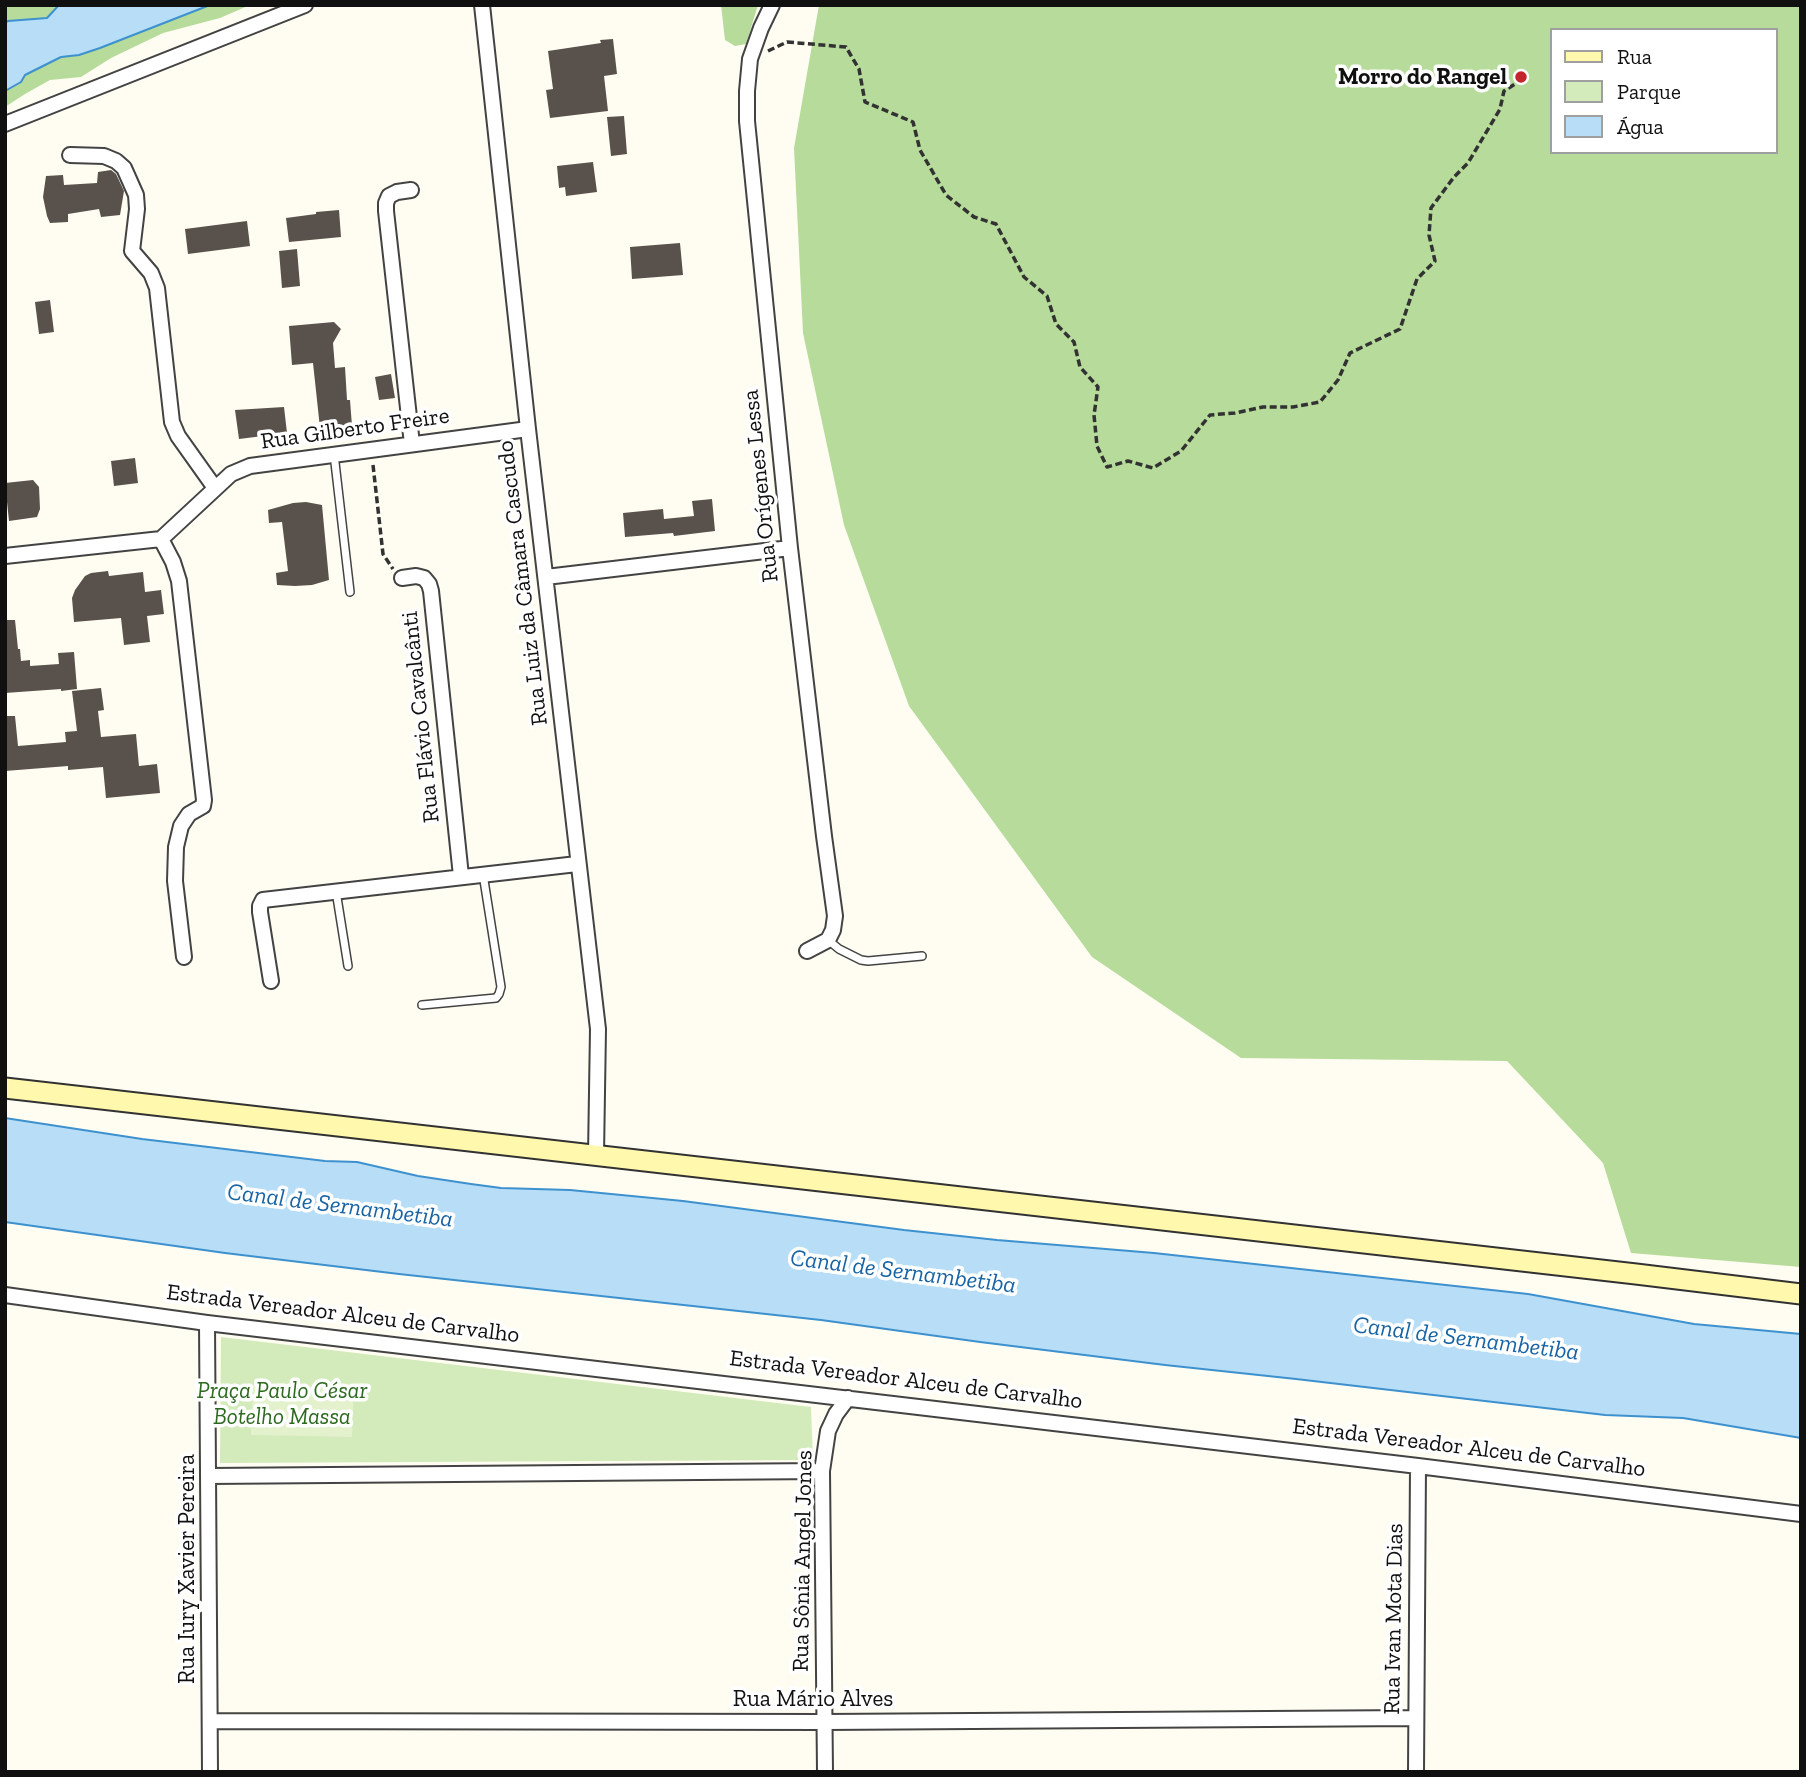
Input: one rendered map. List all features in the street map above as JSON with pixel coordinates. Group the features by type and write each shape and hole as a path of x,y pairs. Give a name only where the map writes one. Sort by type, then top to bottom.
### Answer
{"street":[{"path":"5,124 305,5"},
{"name":"Rua Luiz da Câmara Cascudo","path":"482,5 577,863 598,1029 596,1156"},
{"name":"Rua Orígenes Lessa","path":"772,5 750,59 747,121 790,548 835,916 834,930 828,940"},
{"path":"70,155 104,156 116,161 124,169 136,194 132,251 151,273 157,288 172,422 178,436 215,488"},
{"path":"411,190 397,192 389,197 386,211 412,443"},
{"name":"Rua Gilberto Freire","path":"161,540 215,488 232,474 250,466 528,429"},
{"path":"5,556 161,540 173,562 179,581 204,800 203,806 189,814 181,827 176,847 175,881 184,957"},
{"path":"546,577 790,548"},
{"name":"Rua Flávio Cavalcânti","path":"402,578 424,578 431,591 461,876"},
{"path":"271,981 260,912 264,900 577,863"},
{"path":"807,951 828,940"},
{"path":"5,1088 1801,1294"},
{"name":"Estrada Vereador Alceu de Carvalho","path":"5,1295 207,1323 1801,1514"},
{"name":"Rua Iury Xavier Pereira","path":"207,1323 210,1772"},
{"name":"Rua Sônia Angel Jones","path":"825,1772 821,1471 828,1431 848,1398"},
{"name":"Rua Ivan Mota Dias","path":"1416,1772 1418,1466"},
{"path":"209,1476 821,1471"},
{"name":"Rua Mário Alves","path":"211,1721 825,1722 1416,1718"}],"lane":[{"path":"334,454 350,592"},
{"path":"422,1005 496,998 499,994 501,987 483,874"},
{"path":"336,891 348,966"},
{"path":"828,940 861,960 922,956"}],"path":[{"path":"750,59 787,42 846,47 859,69 865,102 913,122 920,150 946,195 974,217 996,224 1024,277 1047,296 1056,324 1074,342 1080,367 1098,387 1094,415 1097,446 1107,467 1128,461 1153,468 1181,451 1210,415 1320,402 1338,380 1350,353 1400,329 1417,279 1435,261 1429,235 1431,208 1468,163 1500,109 1504,91 1526,77"},
{"path":"371,449 383,554 389,565 402,578"}],"green space":[{"path":"5,5 59,5 47,18 5,23"},
{"path":"210,5 250,5 220,18 163,33 111,58 81,77 50,80 5,107 5,91 21,82 25,75 62,57 100,48"},
{"path":"721,5 758,5 746,44 735,46 725,40"},
{"path":"819,5 1801,5 1801,1267 1631,1253 1603,1163 1507,1061 1241,1058 1092,957 909,706 844,525 803,333 794,148"},
{"name":"Praça Paulo César Botelho Massa","path":"221,1337 811,1407 813,1460 220,1463"},
{"path":"253,1385 354,1387 352,1437 251,1435"}],"water":[{"path":"59,5 210,5 100,48 61,57 25,75 21,82 5,91 5,23 47,18"},
{"name":"Canal de Sernambetiba","path":"5,1118 142,1139 325,1161 357,1162 418,1176 501,1188 570,1190 683,1201 904,1230 1154,1253 1528,1294 1694,1324 1801,1334 1801,1438 1683,1418 1605,1415 1165,1365 821,1320 225,1253 5,1222"}],"building":[{"path":"613,39 617,74 604,76 608,111 550,118 546,90 553,89 548,51"},
{"path":"624,116 627,154 611,156 607,117"},
{"path":"593,162 597,192 566,196 565,187 559,188 557,166"},
{"path":"111,170 116,174 124,191 120,215 101,217 99,209 68,214 68,222 50,223 43,197 46,176 63,175 64,185 97,183 98,172"},
{"path":"339,210 341,237 289,242 286,218"},
{"path":"247,221 250,246 188,254 185,229"},
{"path":"680,243 683,275 632,279 630,247"},
{"path":"297,249 300,286 282,288 279,251"},
{"path":"50,300 54,332 39,334 35,302"},
{"path":"334,322 341,329 333,343 335,368 345,367 352,426 320,428 313,363 292,365 289,326"},
{"path":"391,374 395,398 379,400 375,377"},
{"path":"284,407 287,433 239,439 235,410"},
{"path":"135,458 138,483 114,486 111,461"},
{"path":"33,480 39,487 40,509 37,517 9,521 5,483"},
{"path":"712,499 715,531 674,536 673,533 625,537 623,513 663,509 664,519 694,516 692,501"},
{"path":"306,502 322,505 329,580 312,585 277,585 276,573 288,571 282,522 269,523 268,510"},
{"path":"108,571 109,576 143,572 145,592 161,590 164,614 147,616 150,642 124,645 121,618 74,622 72,598 75,590 85,576"},
{"path":"5,620 15,620 21,661 30,660 30,666 59,664 58,653 74,652 77,689 5,693"},
{"path":"101,688 104,710 98,711 101,737 136,734 139,766 157,764 160,793 106,798 103,767 68,770 68,766 5,771 5,716 15,716 18,746 66,742 65,732 77,731 72,691"}],"place":[{"name":"Morro do Rangel","path":"1521,77"}]}
